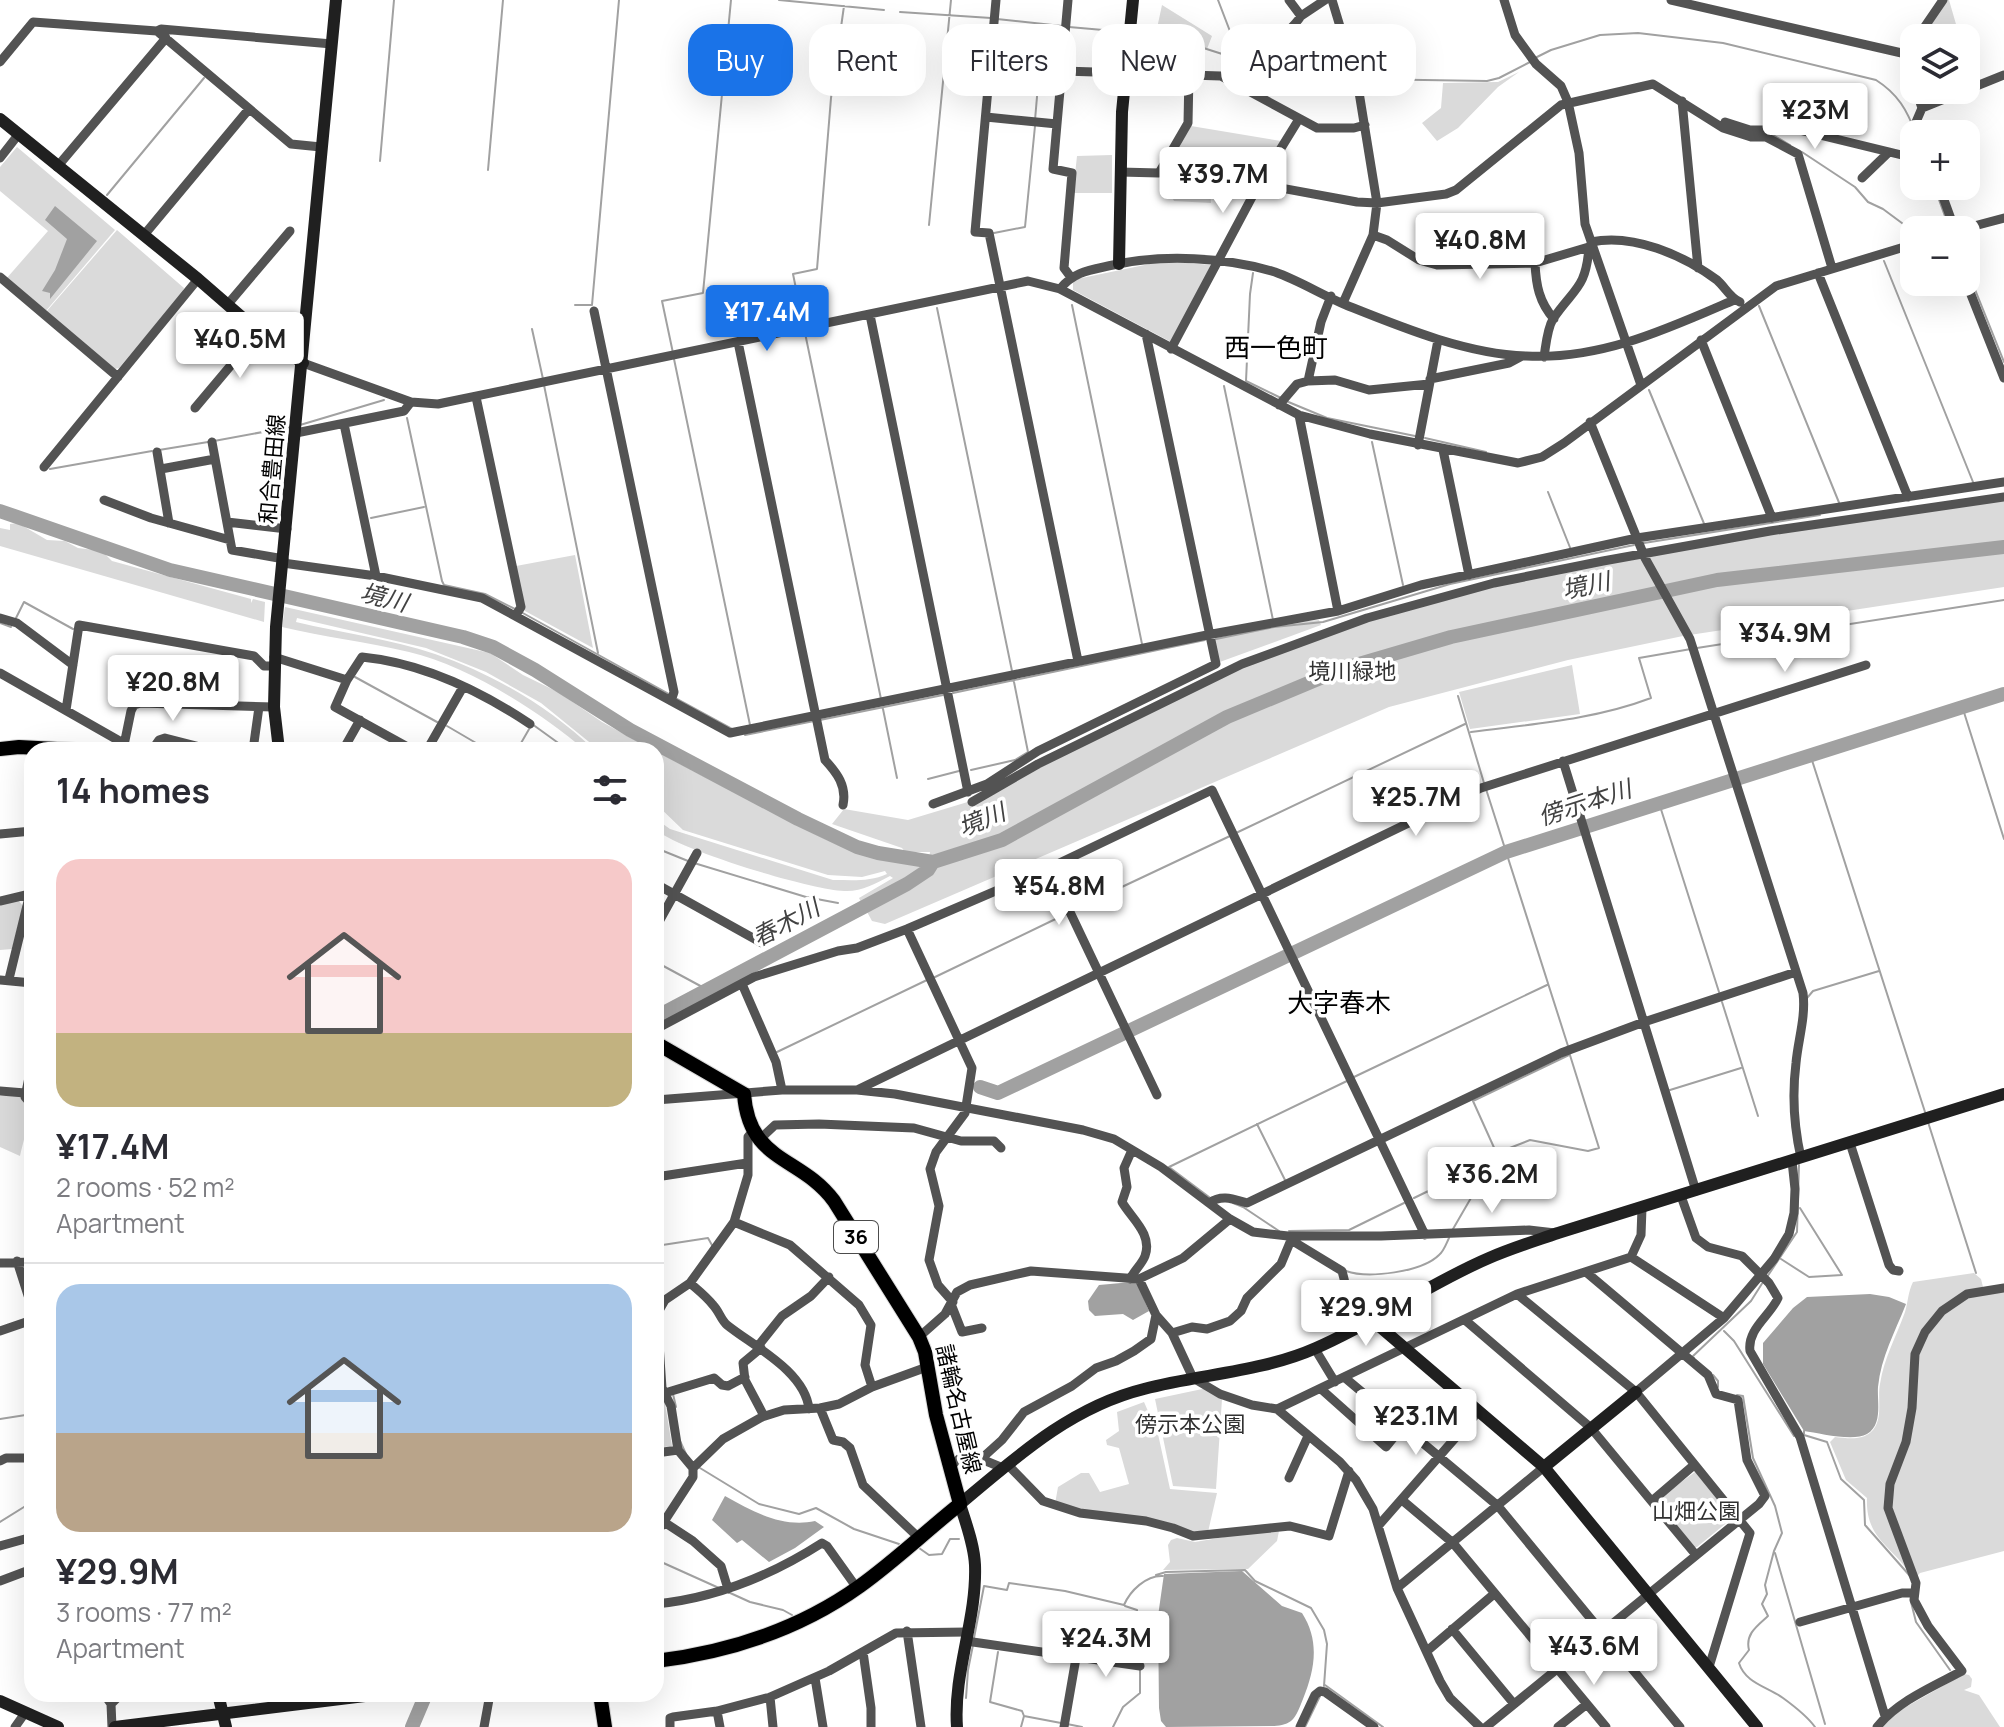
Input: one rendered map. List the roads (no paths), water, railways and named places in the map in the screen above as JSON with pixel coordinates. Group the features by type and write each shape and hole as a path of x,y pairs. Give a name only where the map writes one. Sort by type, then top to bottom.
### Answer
{"main road":[{"path":"0,749 24,747"},
{"path":"664,1048 744,1094 745,1112 756,1136"},
{"name":"諸輪名古屋線","path":"664,1660 754,1640 801,1621 857,1588 960,1504 919,1337 824,1187 776,1156 756,1136"},
{"path":"601,1702 605,1727"}],"street":[{"name":"和合豊田線","path":"278,742 274,662 336,0"},
{"path":"996,0 975,232 989,233 1078,661"},
{"path":"1066,24 1068,0"},
{"path":"1131,24 1133,0"},
{"path":"1289,0 1301,16"},
{"path":"1296,24 1301,16 1325,0"},
{"path":"1332,0 1358,86 1377,203 1373,235 1343,303"},
{"path":"1504,0 1515,35 1536,64 1561,86 1568,102 1579,153 1585,224 1590,245 1641,385"},
{"path":"1671,0 1900,53"},
{"path":"1927,24 1943,0"},
{"path":"0,62 33,22 161,29 332,44"},
{"path":"157,31 291,144 321,147"},
{"path":"57,167 166,38"},
{"path":"1205,75 1221,76 1317,128 1365,125"},
{"path":"1922,108 2004,75"},
{"path":"1259,184 1377,203 1452,192 1568,102 1653,84 1723,128 1751,137 1799,130 1900,155"},
{"path":"1060,96 1053,169 1072,173 1064,268 1070,276"},
{"path":"1119,264 1125,96"},
{"path":"1120,172 1159,173 1188,123 1189,96"},
{"path":"1682,101 1698,268"},
{"path":"1917,120 1921,104"},
{"path":"144,235 249,109"},
{"path":"986,117 1057,124"},
{"path":"0,119 294,360 411,402 438,404 1028,281 1060,289 1299,415 1443,450 1505,462 1530,461 1564,443 1746,305 1776,286 1900,248"},
{"path":"1171,349 1259,184 1299,119"},
{"path":"1725,122 1767,133 1798,154 1832,268"},
{"path":"0,158 18,135"},
{"path":"1862,178 1889,152"},
{"path":"1980,224 2004,218"},
{"path":"228,304 290,231"},
{"path":"1373,235 1419,260 1437,265 1535,263 1600,240 1644,243 1698,268 1721,284 1734,300 1746,305"},
{"path":"1544,357 1554,319 1583,280 1590,245"},
{"path":"1060,289 1070,276 1156,257 1217,262 1272,272 1438,340 1522,356 1544,357 1596,352 1627,343 1734,300"},
{"path":"1535,263 1540,298 1554,319"},
{"path":"1818,273 1908,497"},
{"path":"0,277 118,377"},
{"path":"44,467 198,279"},
{"path":"1308,381 1321,322 1331,296"},
{"path":"1972,296 2004,378"},
{"path":"594,311 674,692 671,701"},
{"path":"870,315 970,797"},
{"path":"195,408 259,332"},
{"path":"970,797 1038,751 1216,664 1207,635 1146,334"},
{"path":"1418,445 1438,340"},
{"path":"1701,340 1772,518"},
{"path":"738,342 825,760 839,775 844,793 843,805"},
{"path":"1279,405 1297,384 1308,381 1335,380 1369,390 1430,382 1509,363 1522,356"},
{"path":"476,397 521,607 516,615"},
{"path":"296,433 404,411 411,402"},
{"path":"1299,415 1338,611"},
{"path":"1397,1588 1724,1318 1774,1259 1789,1234 1797,1160 1795,1065 1805,1007 1803,993 1689,637 1644,554 1590,422"},
{"path":"344,424 376,576"},
{"path":"212,442 232,550 482,598 730,733 1338,611 1421,585 1637,538 2004,482"},
{"path":"1443,450 1469,575"},
{"path":"157,452 169,523"},
{"path":"161,469 215,459"},
{"path":"933,804 970,797 1242,664 1367,618 1465,591 1644,554 1770,531 2004,497"},
{"path":"104,500 230,540"},
{"path":"227,522 287,529"},
{"path":"0,618 17,623 73,665"},
{"path":"66,710 79,625 254,656 264,666 274,662 347,680"},
{"path":"550,633 574,658"},
{"path":"399,742 335,707 362,657 414,666 506,708 530,724"},
{"path":"857,1090 1481,788 1866,665"},
{"path":"0,673 115,742"},
{"path":"432,742 463,687"},
{"path":"124,742 131,711 134,705 141,703 274,707"},
{"path":"254,742 259,707"},
{"path":"348,742 360,720"},
{"path":"158,742 165,738 181,742"},
{"path":"1563,761 1696,1191"},
{"path":"664,1025 754,977 857,948 907,929 1049,868 1212,790 1425,1235"},
{"path":"0,834 24,832"},
{"path":"664,914 697,853"},
{"path":"1049,868 1157,1095"},
{"path":"664,889 762,943"},
{"path":"0,901 24,892"},
{"path":"5,979 24,914"},
{"path":"907,929 972,1068 965,1113 931,1160 930,1169 939,1206 929,1260 938,1285 952,1303 962,1332 982,1328"},
{"path":"1209,1203 1219,1198 1231,1198 1247,1203 1561,1053 1796,972"},
{"path":"742,984 776,1062 782,1090"},
{"path":"664,1100 782,1090 857,1090 895,1094 1083,1130 1114,1139 1161,1167 1230,1219 1253,1232 1291,1238 1529,1230 1558,1233"},
{"path":"0,1091 24,1093"},
{"path":"957,1727 957,1693 975,1564 960,1504 1038,1439 1105,1402 1144,1389 1277,1362 1315,1349 1488,1258 1558,1233 2003,1096"},
{"path":"664,1302 690,1283 734,1222 745,1189 748,1137 775,1125 789,1123 914,1128 961,1141 994,1141 1001,1148"},
{"path":"1850,1143 1889,1265 1899,1271"},
{"path":"1132,1150 1124,1168 1127,1187 1122,1202 1141,1228 1146,1242 1146,1256 1134,1279"},
{"path":"664,1176 747,1163"},
{"path":"1681,1196 1696,1238 1708,1247 1742,1256 1769,1283 1778,1298 1754,1331 1750,1351 1800,1437 1885,1716"},
{"path":"1277,1409 1517,1294 1631,1257 1641,1235 1642,1208"},
{"path":"919,1337 945,1314 957,1292 970,1285 1031,1271 1134,1279 1183,1258 1230,1219"},
{"path":"734,1222 790,1245 859,1305 870,1320 865,1365 872,1387"},
{"path":"1291,1238 1342,1271 1356,1310 1374,1319 1403,1348 1544,1467 1757,1727"},
{"path":"1172,1333 1192,1327 1207,1329 1230,1321 1241,1311 1247,1298 1281,1264 1291,1238"},
{"path":"1631,1257 1724,1318"},
{"path":"17,1261 24,1283"},
{"path":"0,1263 24,1261"},
{"path":"1134,1279 1151,1300 1156,1315 1172,1333 1193,1378 1220,1394 1252,1405 1277,1409 1349,1471 1373,1509 1397,1588 1450,1698 1483,1727 1765,1496 1747,1460 1738,1400 1716,1394 1708,1375 1586,1272"},
{"path":"764,1416 745,1377 743,1363 782,1316 811,1296 829,1277"},
{"path":"690,1283 714,1305 724,1322 759,1347 792,1378 815,1408 833,1440 843,1442 850,1448 863,1485 918,1537"},
{"path":"1877,1727 1885,1716 1907,1701 1962,1671 1928,1626 1914,1600 1916,1583 1888,1508 1890,1484 1906,1442 1912,1408 1915,1354 1925,1332 1942,1311 1967,1294 2004,1288"},
{"path":"1517,1294 1636,1392 1750,1533 1709,1667"},
{"path":"950,1467 961,1457 965,1460 981,1459 1002,1440 1024,1412 1151,1339 1156,1315"},
{"path":"1465,1320 1591,1428 1696,1555"},
{"path":"0,1331 24,1323"},
{"path":"1315,1349 1340,1379 1403,1426 1498,1506 1677,1723 1665,1727"},
{"path":"693,1468 723,1439 764,1416 784,1410 839,1404 872,1387 927,1367"},
{"path":"665,1393 714,1378 728,1386 745,1377"},
{"path":"664,1388 671,1406 678,1450 693,1468 693,1477 664,1522 693,1541 721,1566 728,1589"},
{"path":"1321,1389 1386,1447 1403,1426"},
{"path":"1379,1525 1478,1412"},
{"path":"1289,1478 1308,1436"},
{"path":"664,1452 678,1450"},
{"path":"0,1461 24,1458"},
{"path":"981,1459 1005,1466 1048,1505 1080,1513 1146,1521 1193,1536 1290,1526 1329,1536 1349,1471"},
{"path":"1652,1501 1694,1465"},
{"path":"1402,1500 1453,1543 1606,1727"},
{"path":"0,1546 24,1539"},
{"path":"664,1602 728,1589 777,1569 822,1543 857,1588"},
{"path":"0,1581 24,1572"},
{"path":"1800,1622 1902,1593 1914,1593"},
{"path":"1427,1651 1494,1594"},
{"path":"1452,1629 1514,1704"},
{"path":"907,1631 921,1727"},
{"path":"670,1727 670,1718 673,1717 717,1711 770,1697 815,1678 890,1635 907,1631 966,1636 1076,1658 1140,1666"},
{"path":"863,1652 871,1708 870,1724"},
{"path":"1064,1727 1076,1658"},
{"path":"815,1678 823,1727"},
{"path":"1300,1727 1315,1695 1320,1691 1374,1727"},
{"path":"770,1697 773,1727"},
{"path":"0,1701 58,1727"},
{"path":"111,1704 113,1727 224,1720 333,1702"},
{"path":"484,1727 489,1702"},
{"path":"1558,1727 1587,1704"},
{"path":"717,1711 720,1727"},
{"path":"15,1727 25,1713"}],"waterway":[{"path":"380,161 394,0"},
{"path":"488,170 503,0"},
{"path":"575,305 592,305 619,0"},
{"path":"673,353 662,301 703,293 731,0"},
{"path":"779,0 884,10"},
{"path":"929,225 951,0"},
{"path":"1218,0 1227,24"},
{"path":"803,323 793,274 817,269 831,98 844,6"},
{"path":"900,12 991,18"},
{"path":"997,19 1043,24"},
{"path":"1076,28 1092,29"},
{"path":"1535,58 1600,35 1638,33 1723,43 1876,80 1901,103 1910,120"},
{"path":"1205,48 1221,54"},
{"path":"1416,80 1487,81 1530,62"},
{"path":"107,195 204,78"},
{"path":"1035,120 1037,96"},
{"path":"994,233 1025,227 1035,126"},
{"path":"1773,135 1790,145"},
{"path":"1802,152 1855,187 1868,202 1900,222"},
{"path":"1939,200 1945,216"},
{"path":"1884,261 1973,482"},
{"path":"1253,273 1246,381 1281,398"},
{"path":"1978,296 2004,362"},
{"path":"1072,305 1142,644"},
{"path":"1759,306 1840,505"},
{"path":"937,308 1012,671"},
{"path":"532,329 543,379"},
{"path":"805,333 881,699"},
{"path":"674,359 750,725"},
{"path":"544,385 598,653"},
{"path":"1224,386 1273,620"},
{"path":"1649,390 1705,526"},
{"path":"300,425 384,400"},
{"path":"1286,401 1327,418 1415,436"},
{"path":"407,418 444,585 485,594 515,609"},
{"path":"214,441 290,427"},
{"path":"1425,438 1486,452"},
{"path":"159,450 208,442"},
{"path":"1372,442 1403,585"},
{"path":"50,469 152,451"},
{"path":"1548,492 1571,550"},
{"path":"371,518 424,507"},
{"name":"境川","path":"0,511 170,570 463,637 493,647 653,742"},
{"path":"1644,543 1820,515"},
{"path":"1216,639 1274,627 1323,622 1450,584 1634,545"},
{"name":"境川","path":"664,748 857,847 933,862 1002,840 1227,717 1342,669 1451,637 1717,580 2004,547"},
{"path":"1697,648 2004,600"},
{"path":"16,618 24,602 73,629"},
{"path":"521,612 669,694"},
{"path":"0,623 11,627"},
{"path":"953,693 1205,640"},
{"path":"1471,732 1585,716 1651,698 1639,658 1691,649"},
{"path":"355,677 437,722"},
{"path":"971,770 1015,760 1028,752 1014,682"},
{"name":"傍示本川","path":"980,1087 998,1093 1506,852 2004,694"},
{"path":"820,720 943,695"},
{"path":"1458,696 1484,783"},
{"path":"675,698 732,729"},
{"path":"1962,706 2004,839"},
{"path":"883,709 897,778"},
{"path":"745,735 814,721"},
{"path":"522,742 532,724 557,742"},
{"path":"1236,833 1465,724"},
{"path":"447,726 474,742"},
{"path":"1810,754 1925,1112"},
{"path":"928,779 959,771"},
{"path":"1486,789 1568,1046"},
{"path":"1659,803 1719,992"},
{"path":"1073,910 1230,836"},
{"path":"664,851 688,861"},
{"name":"春木川","path":"664,1013 907,884 928,870 933,862"},
{"path":"694,863 806,897 838,903"},
{"path":"933,978 1068,913"},
{"path":"664,966 706,989"},
{"path":"1807,998 1813,991 1879,971"},
{"path":"777,1052 927,980"},
{"path":"1354,1077 1547,985"},
{"path":"1722,1002 1758,1116"},
{"path":"1453,1229 1497,1153 1530,1140 1588,1151 1599,1148 1569,1052"},
{"path":"1496,1152 1473,1101 1569,1055"},
{"path":"1670,1090 1741,1068"},
{"path":"1209,1197 1169,1167 1349,1080"},
{"path":"1928,1122 1976,1273"},
{"path":"1257,1124 1286,1182"},
{"path":"1414,1198 1494,1159"},
{"path":"1767,1277 1797,1232 1799,1165"},
{"path":"1233,1203 1279,1231"},
{"path":"1289,1231 1349,1230 1404,1203"},
{"path":"1781,1259 1809,1277 1842,1275 1800,1208"},
{"path":"664,1245 708,1238 713,1247"},
{"path":"1346,1271 1381,1274 1408,1270 1431,1261 1441,1253 1449,1238"},
{"path":"1694,1358 1751,1301 1763,1282"},
{"path":"1724,1331 1734,1341 1794,1436"},
{"path":"1713,1375 1718,1387"},
{"path":"673,1394 676,1407"},
{"path":"1737,1395 1743,1396 1753,1458 1775,1506 1782,1533 1765,1585 1767,1594 1762,1604 1768,1616 1753,1631 1749,1650 1739,1663 1746,1675 1787,1701 1815,1727"},
{"path":"0,1419 24,1415"},
{"path":"1804,1431 1804,1435 1827,1442 1841,1479 1864,1500 1865,1525 1910,1576"},
{"path":"680,1441 686,1454"},
{"path":"700,1468 759,1504 799,1514 816,1508 854,1529 899,1544"},
{"path":"0,1522 24,1507"},
{"path":"919,1548 929,1555 942,1554 950,1539 959,1539"},
{"path":"1775,1553 1825,1724"},
{"path":"664,1563 719,1588"},
{"path":"1156,1575 1166,1572 1245,1570 1255,1581 1311,1608 1324,1630 1327,1644 1324,1686"},
{"path":"974,1638 984,1586 1007,1590 1009,1583 1065,1591 1124,1605 1139,1585 1163,1576"},
{"path":"728,1592 792,1615"},
{"path":"1911,1602 1916,1622 1950,1670"},
{"path":"1125,1606 1137,1610 1139,1663"},
{"path":"966,1698 973,1645"},
{"path":"998,1652 990,1702 1022,1711 1021,1727"},
{"path":"1113,1727 1123,1707 1140,1693 1140,1669"},
{"path":"1325,1685 1383,1727"},
{"path":"1305,1727 1320,1696"},
{"name":"春木川","path":"412,1727 423,1702"},
{"path":"1024,1716 1061,1723"},
{"path":"1067,1724 1082,1727"}],"district":[{"name":"西一色町","path":"1276,348"},
{"name":"大字春木","path":"1339,1003"}],"park label":[{"name":"境川緑地","path":"1352,671"},
{"name":"傍示本公園","path":"1190,1424"},
{"name":"山畑公園","path":"1696,1511"}]}
